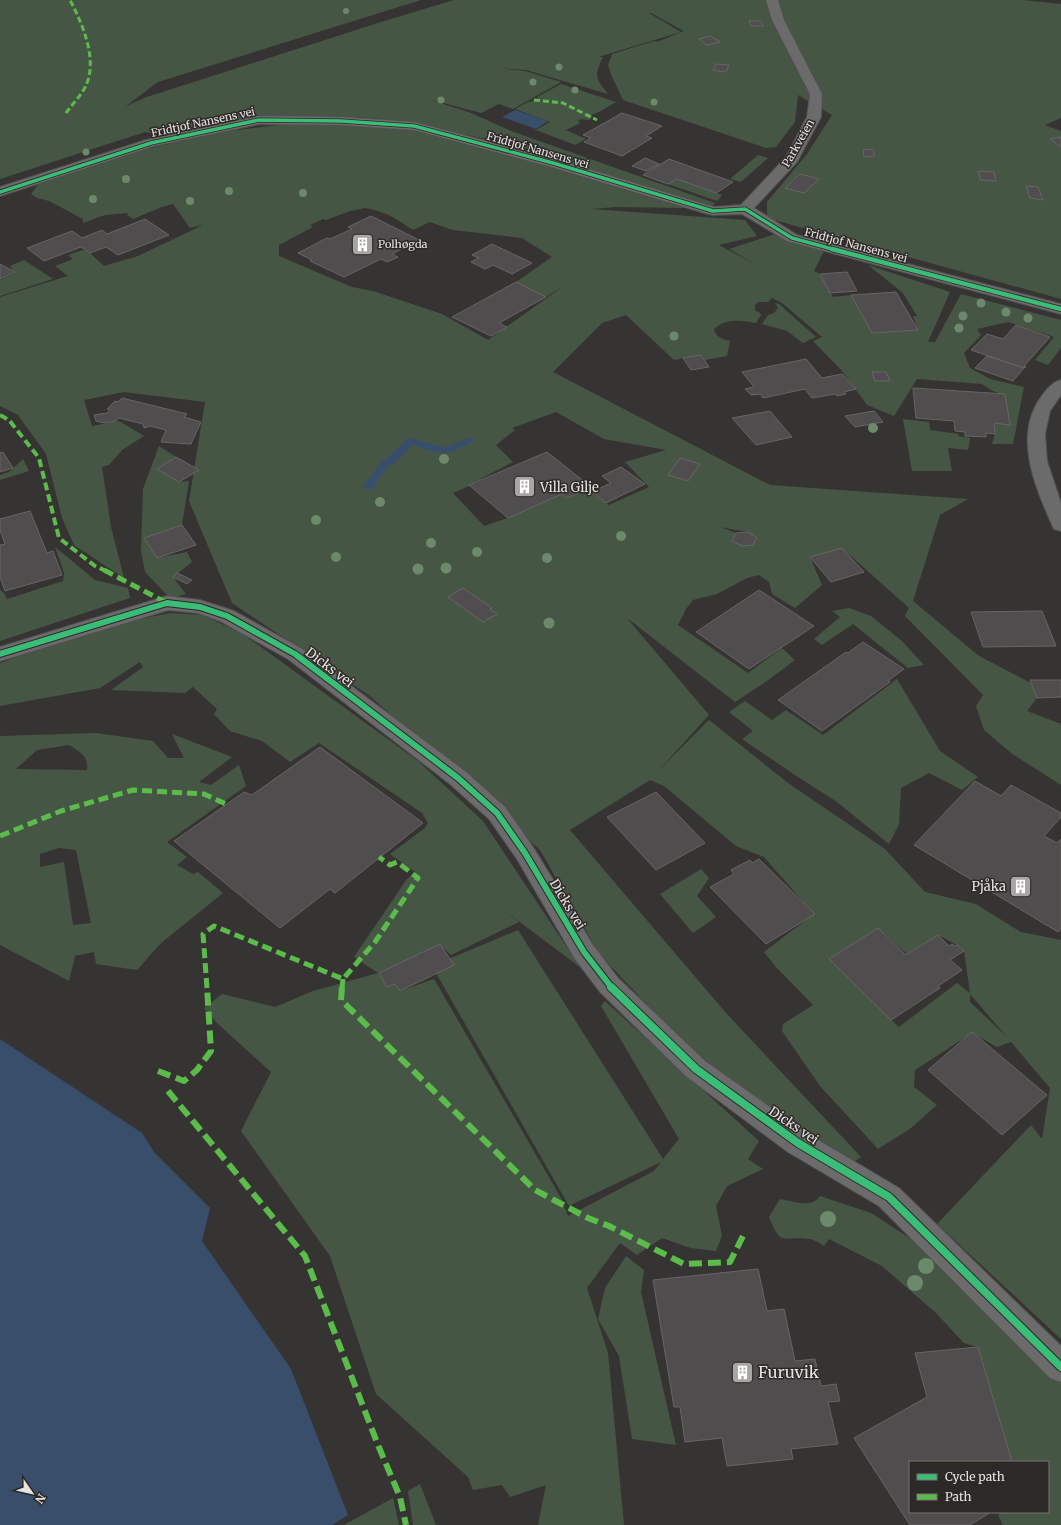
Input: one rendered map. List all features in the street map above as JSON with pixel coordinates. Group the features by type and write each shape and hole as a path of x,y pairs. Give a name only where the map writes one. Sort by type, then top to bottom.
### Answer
{"street":[{"name":"Parkveien","path":"745,209 792,159 814,117 816,94 778,20 772,0"},
{"name":"Fridtjof Nansens vei","path":"0,192 151,143 259,120 341,120 414,126 553,164 714,211 745,209 792,238 1061,309"},
{"path":"1061,385 1048,398 1038,419 1036,445 1045,488 1061,525"},
{"name":"Dicks vei","path":"0,654 167,603 200,607 227,616 294,654 458,778 497,813 525,853 584,952 609,984 696,1069 798,1143 889,1197 1061,1367"}],"green space":[{"path":"0,0 421,0 158,82 126,106 147,97 454,0 1023,0 1061,4 1061,118 1045,125 1061,131 1061,299 767,218 767,202 807,154 832,115 798,95 795,122 776,147 766,148 623,100 608,65 612,54 654,41 657,42 684,31 651,13 649,13 681,32 598,57 603,57 598,69 597,77 600,84 608,94 526,70 497,68 525,71 561,82 513,109 499,104 481,113 428,99 471,113 511,131 715,203 711,208 508,144 415,123 361,117 255,119 169,136 145,132 0,179"},
{"path":"561,84 616,102 591,115 593,117 589,120 581,119 578,121 580,123 566,130 586,139 575,145 536,130 550,122 515,109 528,102 531,102 538,98 537,97"},
{"path":"330,123 407,129 431,133 685,208 615,207 592,209 745,220 757,236 719,245 758,266 729,249 775,234 824,251 814,271 820,274 833,297 851,295 872,333 918,330 913,316 917,316 903,293 868,265 950,292 928,342 935,342 961,294 1061,320 1061,348 1048,365 1035,360 1054,337 1008,322 977,329 981,335 964,353 970,368 990,379 1024,387 1013,444 992,444 995,434 994,423 1010,424 1005,395 993,391 982,384 917,379 894,416 867,405 842,371 813,341 822,337 782,303 772,298 768,302 758,302 755,305 755,310 761,315 756,323 745,321 728,321 718,325 714,329 716,334 720,337 730,341 727,356 705,360 701,355 674,360 626,315 602,323 553,372 770,485 968,499 940,515 913,601 979,656 1031,683 1037,698 1027,711 1061,724 1061,785 1011,753 984,730 976,706 983,695 905,616 909,608 842,548 810,557 822,585 795,608 772,594 769,582 759,575 747,578 717,594 693,600 686,609 678,625 748,673 782,648 795,660 735,702 627,618 709,715 658,771 709,720 788,783 885,849 925,892 976,904 1021,932 1061,940 1061,1339 937,1224 1031,1125 1042,1139 1050,1088 1011,1042 997,1047 972,1033 915,1070 914,1087 937,1105 911,1128 878,1149 820,1086 782,1031 783,1024 813,1005 776,967 764,952 814,914 764,857 736,846 664,786 650,780 570,830 726,1013 861,1157 851,1164 747,1094 681,1040 600,955 540,850 370,696 232,603 189,501 205,402 124,392 84,400 92,426 119,421 144,436 122,450 109,465 102,467 111,527 124,578 74,545 62,518 46,454 18,415 0,406 0,297 68,276 55,266 73,259 68,255 83,250 90,253 104,266 138,256 203,225 190,228 173,204 133,219 127,215 128,213 105,215 83,223 83,219 49,201 37,198 31,194 38,185 52,178 143,150 212,133 286,124","holes":["365,208 379,211 396,219 413,230 430,222 453,230 522,238 552,257 516,282 546,297 565,285 488,340 442,314 373,291 352,287 279,256 279,245 313,227 310,225 323,219 326,220 350,211","556,412 604,439 666,450 625,462 649,487 609,505 586,489 567,498 562,494 508,518 484,526 453,493 513,462 496,445 515,430 512,428","720,527 748,532 757,538 753,545 742,546 732,541 736,533","878,928 907,954 938,935 957,945 964,951 970,993 957,983 899,1027 829,959","970,994 1007,1037 970,1002"]},
{"path":"758,155 768,158 741,182 730,179"},
{"path":"677,179 722,195 717,201 668,184"},
{"path":"24,260 53,279 0,296 0,280 15,273 10,266"},
{"path":"775,303 779,304 816,337 803,343 787,331 762,324 768,315 774,313 778,308"},
{"path":"903,419 929,422 930,430 959,434 958,436 970,438 968,450 948,448 952,471 912,471"},
{"path":"159,446 176,457 157,469 179,482 189,481 182,525 144,538 157,558 187,552 192,562 173,577 186,594 170,598 145,572 141,551 143,489"},
{"path":"23,459 29,471 0,480 0,475 9,472"},
{"path":"55,547 95,580 128,588 130,598 0,641 0,590 4,593 7,599 63,581 64,573"},
{"path":"849,608 871,616 902,641 924,665 908,668 853,624 822,645 814,639 840,617 832,611"},
{"path":"171,613 203,615 243,634 418,761 483,821 580,967 497,905 519,922 451,955 440,945 379,973 387,987 395,984 400,991 434,979 561,1198 568,1216 654,1171 661,1162 569,1206 432,966 518,930 663,1159 679,1139 601,1006 605,1001 759,1141 748,1159 763,1169 727,1186 716,1206 722,1236 716,1251 691,1248 662,1238 637,1255 620,1243 587,1288 608,1353 624,1525 538,1525 546,1485 510,1497 502,1485 473,1490 468,1477 376,1394 330,1256 241,1131 271,1072 217,1023 204,1008 222,994 275,1007 313,991 378,973 354,957 407,879 415,872 390,854 425,828 428,823 422,813 319,743 290,762 262,741 230,731 214,714 217,709 193,687 185,693 111,690 143,667 140,662 100,688 0,706 0,663 102,626"},
{"path":"897,679 940,751 978,777 962,790 929,773 901,788 899,824 889,844 837,802 742,739 753,731 729,712 745,701 772,720 786,710 823,735"},
{"path":"96,733 153,741 168,758 184,758 172,734 232,757 199,782 211,785 239,765 246,786 167,842 187,857 177,865 193,874 198,872 223,893 161,943 137,970 96,964 94,952 75,956 69,981 0,945 0,736","holes":["69,745 83,755 87,761 87,770 16,769 37,750","59,848 76,850 91,923 73,925 64,862 40,867 40,854"]},
{"path":"701,869 709,878 697,896 716,917 693,933 660,894"},
{"path":"820,1196 871,1213 942,1259 1061,1383 1061,1525 1003,1525 998,1515 1000,1513 1049,1513 1049,1461 1012,1461 978,1347 964,1343 936,1313 882,1266 829,1239 824,1246 813,1240 784,1238 777,1233 769,1217 780,1199 802,1203 817,1200"},
{"path":"626,1256 644,1270 641,1292 676,1445 632,1439 619,1356 598,1319 605,1288"},
{"path":"420,1484 436,1525 413,1525 408,1491"},
{"path":"393,1498 399,1525 344,1525"}],"water":[{"path":"515,110 548,121 536,129 502,117"},
{"path":"0,1039 142,1133 154,1152 210,1208 202,1241 291,1369 348,1515 332,1525 0,1525"}],"building":[{"path":"749,21 761,21 763,26 751,26"},
{"path":"710,36 720,42 707,45 699,39"},
{"path":"716,64 729,65 726,72 713,70"},
{"path":"622,113 662,126 646,136 652,138 622,156 584,142 591,138 583,135"},
{"path":"1061,137 1061,147 1050,139"},
{"path":"864,149 874,150 874,157 863,156"},
{"path":"645,158 659,164 646,171 632,166"},
{"path":"669,159 733,182 716,193 677,179 668,184 643,175"},
{"path":"978,171 994,172 996,181 981,180"},
{"path":"800,174 819,179 804,193 785,188"},
{"path":"1026,186 1038,187 1043,200 1030,198"},
{"name":"Polhøgda","path":"371,216 419,240 392,254 398,257 387,262 381,259 344,277 310,261 312,260 298,253 327,238 330,239 352,229 348,227"},
{"path":"145,219 169,235 118,255 106,247 90,253 81,247 44,261 27,248 72,231 82,238 102,230 107,234"},
{"path":"492,244 532,263 512,274 493,265 485,269 471,262 479,258 472,255"},
{"path":"0,264 15,272 0,279"},
{"path":"847,272 857,291 830,293 820,274"},
{"path":"516,282 546,297 499,323 507,327 491,336 452,317"},
{"path":"896,292 918,330 872,333 851,295"},
{"path":"1016,325 1050,337 1024,366 1026,367 1024,368 971,350 987,334 1003,339"},
{"path":"701,355 709,367 691,370 683,358"},
{"path":"987,356 1024,368 1013,381 975,368"},
{"path":"806,359 822,378 842,374 856,389 844,392 846,394 837,396 835,394 812,398 805,389 763,398 760,394 751,395 745,389 754,387 742,372"},
{"path":"872,372 886,372 890,381 875,381"},
{"path":"913,388 1005,394 1010,425 994,423 995,434 986,433 986,437 965,436 965,432 955,431 954,421 916,418"},
{"path":"122,398 187,414 184,417 201,422 191,444 161,442 166,430 150,426 144,428 143,424 119,418 116,421 104,423 96,421 94,415 107,413 110,410 107,409 115,401 118,402"},
{"path":"770,411 792,437 756,445 732,418"},
{"path":"874,411 883,422 855,427 845,416"},
{"path":"3,452 13,468 0,472 0,453"},
{"name":"Villa Gilje","path":"547,452 586,483 574,489 579,493 567,498 562,494 508,518 469,485"},
{"path":"176,457 199,470 179,482 157,469"},
{"path":"680,458 700,464 688,481 668,475"},
{"path":"621,467 645,484 606,503 592,492 611,483 602,476"},
{"path":"30,511 47,553 53,551 62,575 5,591 0,577 0,545 5,544 0,530 0,519"},
{"path":"182,525 196,545 157,558 144,538"},
{"path":"748,532 757,538 753,545 742,546 732,541 736,533"},
{"path":"842,548 864,572 831,582 810,557"},
{"path":"177,573 192,580 187,584 173,577"},
{"path":"463,588 492,608 490,609 497,614 483,622 448,597"},
{"path":"759,590 814,626 749,669 696,632"},
{"path":"1042,611 1056,646 983,647 971,612"},
{"path":"863,642 904,669 889,680 890,682 822,731 778,700 846,652 848,653"},
{"path":"1030,680 1061,680 1061,697 1037,698"},
{"path":"320,747 423,823 335,893 330,889 280,928 174,841 244,792 252,795"},
{"name":"Pjåka","path":"975,781 1001,796 1011,785 1061,813 1061,817 1044,836 1057,843 1061,839 1061,928 1058,932 914,845"},
{"path":"656,792 705,843 656,870 607,817"},
{"path":"759,859 815,914 766,944 710,887 734,874 731,870 750,860 752,863"},
{"path":"878,928 906,955 938,935 949,946 952,944 955,946 957,945 964,951 950,960 962,970 938,986 940,988 891,1020 829,959"},
{"path":"440,944 454,965 400,991 395,984 387,987 379,973"},
{"path":"972,1032 1047,1095 1002,1135 928,1070"},
{"name":"Furuvik","path":"758,1269 767,1311 784,1309 795,1361 815,1359 821,1386 836,1384 840,1401 828,1402 838,1444 791,1449 793,1459 727,1466 722,1438 685,1442 680,1407 674,1407 653,1280"},
{"path":"978,1347 1012,1461 909,1461 909,1513 989,1513 970,1525 910,1525 854,1438 927,1397 915,1353"}],"waterway":[{"path":"368,487 386,462 390,462 411,441 440,451 447,451 469,440"}],"marked path":[{"path":"66,113 87,83 90,74 89,53 83,29 70,0"},
{"path":"534,100 563,103 597,120"},
{"path":"0,415 9,420 39,458 59,538 95,566 167,603"},
{"path":"0,836 61,811 133,790 204,794 226,804"},
{"path":"158,1071 184,1081 197,1070 211,1051 203,934 214,926 343,979 375,942 418,878 397,862 390,865 379,857"},
{"path":"343,979 341,1000 535,1190 588,1218 609,1226 684,1264 730,1262 744,1234"},
{"path":"168,1091 305,1256 378,1445 400,1497 406,1525"}],"cycle path":[{"path":"0,192 151,143 259,120 341,121 414,126 553,163 713,211 745,209 792,238 1061,309"},
{"path":"0,654 167,603 200,607 227,616 295,654 458,778 497,813 525,853 584,952 609,985 696,1069 798,1143 889,1197 1061,1367"}],"place":[{"name":"Polhøgda","path":"362,244"},
{"name":"Villa Gilje","path":"525,487"},
{"name":"Pjåka","path":"1021,886"},
{"name":"Furuvik","path":"743,1372"}]}
